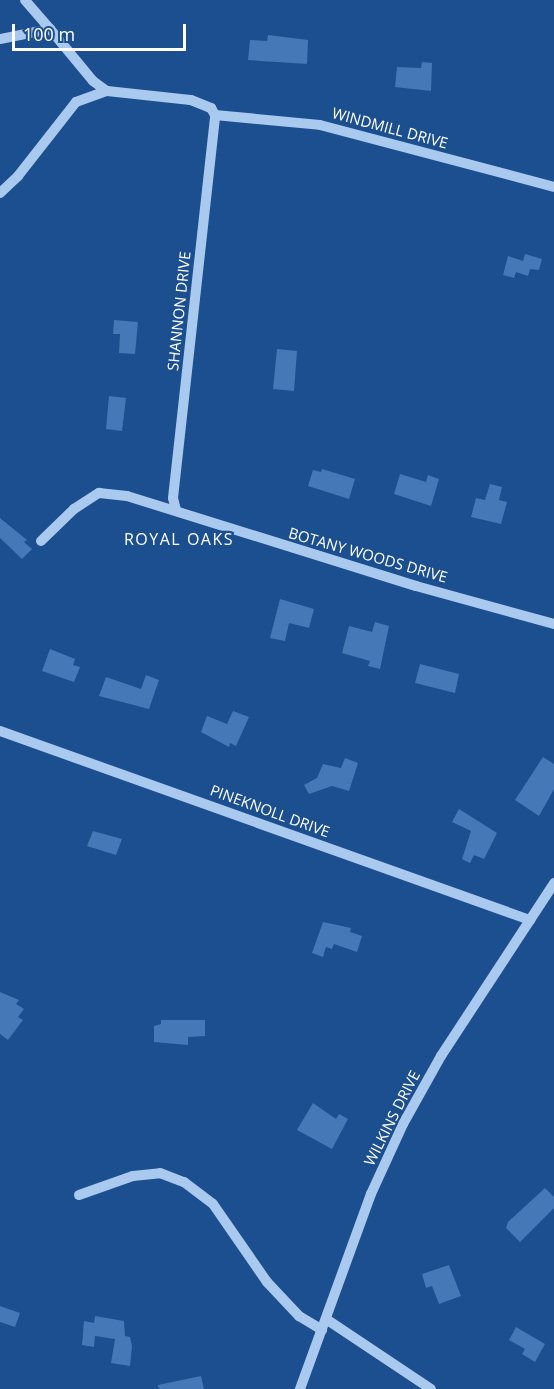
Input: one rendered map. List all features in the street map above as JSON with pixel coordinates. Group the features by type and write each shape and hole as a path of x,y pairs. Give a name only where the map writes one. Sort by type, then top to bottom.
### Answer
{"street":[{"path":"24,0 93,81 107,91"},
{"path":"0,39 50,29"},
{"path":"0,193 18,176 76,102 107,91 190,100 211,108 215,115"},
{"name":"WINDMILL DRIVE","path":"215,115 320,125 554,187"},
{"name":"SHANNON DRIVE","path":"176,510 173,498 215,115"},
{"name":"BOTANY WOODS DRIVE","path":"41,541 74,509 99,493 128,496 176,510 186,517 554,624"},
{"name":"PINEKNOLL DRIVE","path":"0,731 530,920"},
{"name":"WILKINS DRIVE","path":"300,1389 371,1194 403,1124 441,1056 554,883"},
{"path":"79,1195 133,1176 160,1173 184,1182 213,1204 267,1282 299,1316 324,1325 431,1389"}],"building":[{"path":"268,35 308,40 307,64 248,60 250,40 267,41"},
{"path":"422,62 432,63 431,91 395,87 397,67 421,68"},
{"path":"525,254 542,259 539,270 530,269 528,276 516,272 514,278 503,275 508,256 523,261"},
{"path":"114,320 138,322 135,354 119,353 120,334 113,334"},
{"path":"277,349 297,351 294,391 273,389"},
{"path":"109,396 126,398 122,431 106,429"},
{"path":"322,469 355,479 349,499 308,486 313,470 321,472"},
{"path":"400,474 426,482 428,475 439,479 431,506 394,494"},
{"path":"490,484 502,487 499,500 507,502 501,524 471,517 476,498 485,500"},
{"path":"0,518 27,540 24,542 32,549 22,559 0,538"},
{"path":"280,599 314,609 309,628 289,623 285,641 270,638"},
{"path":"375,622 389,626 380,669 368,666 370,661 342,653 349,626 372,632"},
{"path":"50,649 75,659 73,665 80,667 74,682 42,671"},
{"path":"420,664 459,674 455,693 415,683"},
{"path":"146,675 159,680 149,709 99,696 106,677 141,689"},
{"path":"233,711 249,717 236,746 230,743 229,747 201,732 207,716 227,724"},
{"path":"543,757 554,764 554,789 539,816 515,800"},
{"path":"345,758 358,763 349,791 332,786 309,794 304,785 317,778 323,764 341,768"},
{"path":"459,809 497,833 484,859 474,855 470,863 462,859 471,831 452,822"},
{"path":"93,831 122,839 116,855 87,846"},
{"path":"323,922 351,928 350,932 362,936 357,952 334,944 332,949 326,947 323,957 312,953"},
{"path":"0,992 19,1000 16,1004 24,1009 18,1017 23,1020 8,1040 0,1034"},
{"path":"161,1020 205,1020 205,1036 188,1037 188,1045 154,1042 154,1026 161,1024"},
{"path":"313,1103 336,1119 339,1114 348,1119 332,1149 297,1130"},
{"path":"545,1188 554,1197 554,1208 520,1242 506,1228 508,1222"},
{"path":"449,1265 461,1296 439,1304 432,1286 426,1288 422,1274"},
{"path":"0,1306 20,1313 15,1327 0,1322"},
{"path":"95,1316 124,1321 125,1336 130,1337 132,1346 130,1366 111,1363 115,1339 95,1336 94,1347 82,1345 84,1321 94,1323"},
{"path":"516,1327 545,1344 535,1362 522,1354 525,1349 509,1340"},
{"path":"201,1376 204,1389 159,1389 158,1385"}],"district":[{"name":"ROYAL OAKS","path":"179,539"}]}
